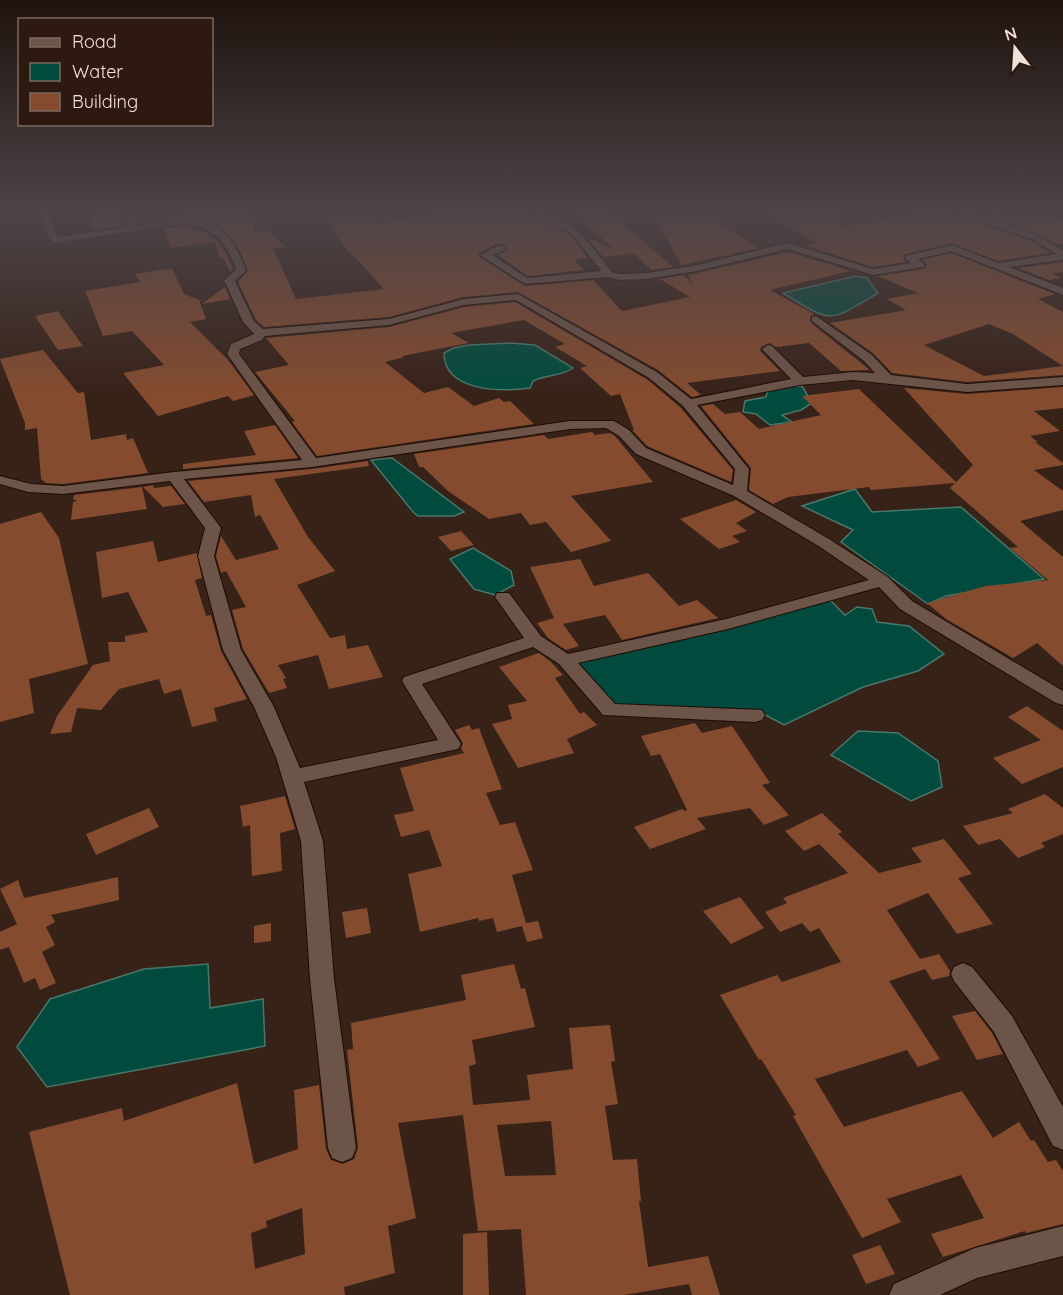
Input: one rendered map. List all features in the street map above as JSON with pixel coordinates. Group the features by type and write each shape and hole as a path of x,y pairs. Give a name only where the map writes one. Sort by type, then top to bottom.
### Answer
{"street":[{"path":"240,272 229,280 249,322 260,333 389,322 464,302 518,297 625,357 653,375 688,403 742,469 739,493"},
{"path":"511,272 525,281 608,274 620,277 647,276 669,272"},
{"path":"1013,272 1063,292"},
{"path":"525,281 525,285 541,310"},
{"path":"816,319 868,358 887,378"},
{"path":"260,333 258,338 235,347 233,354 312,462"},
{"path":"768,349 800,381"},
{"path":"688,403 800,381 853,376 968,388 1063,381"},
{"path":"0,480 14,482 28,488 63,490 312,462 570,425 609,424 624,433 641,451 739,493 823,542 882,581 906,605 1063,699"},
{"path":"174,476 213,528 206,556 232,650 264,707 292,777 312,841 322,979 342,1149"},
{"path":"566,660 728,624 882,581"},
{"path":"503,597 535,640 566,660 610,710 755,714"},
{"path":"292,777 451,744 411,681 535,640"},
{"path":"963,974 1003,1024 1063,1136"},
{"path":"905,1295 975,1263 1063,1241"}],"water":[{"path":"856,276 867,278 878,293 849,310 831,316 822,315 783,293"},
{"path":"511,343 535,345 573,368 564,373 533,381 530,388 505,390 476,387 454,375 447,366 444,353 454,348"},
{"path":"782,386 802,386 812,403 801,410 782,415 792,422 770,425 756,414 743,412 745,401 766,397 768,390"},
{"path":"392,458 464,512 454,516 418,516 414,513 371,460"},
{"path":"855,489 872,512 961,507 1044,579 946,596 928,604 841,542 853,530 802,506"},
{"path":"473,548 511,571 514,585 495,595 474,589 450,559"},
{"path":"830,600 845,615 857,607 872,609 877,622 909,626 944,654 918,671 863,687 784,725 758,711 615,707 572,663"},
{"path":"858,731 898,733 938,761 942,787 911,801 831,755"},
{"path":"208,964 210,1008 263,999 265,1046 47,1087 17,1047 50,999 144,969"}],"building":[{"path":"174,272 184,294 199,300 206,319 190,322 228,360 254,395 233,401 228,396 158,416 123,373 164,365 132,331 103,336 85,291 140,282 135,274"},
{"path":"246,272 284,272 296,299 384,289 369,272 503,272 525,286 593,280 622,311 690,297 660,279 683,275 693,284 688,275 699,272 845,272 770,290 814,314 810,317 811,323 870,370 841,371 809,343 776,347 769,343 761,347 760,351 780,371 687,383 701,395 692,397 658,370 518,292 463,297 389,317 264,327 256,320 238,282"},
{"path":"523,272 561,272 528,276"},
{"path":"901,272 1000,272 1055,294 1038,299 1063,312 1063,366 1063,375 967,382 892,373 873,353 830,323 906,310 887,299 918,293 878,276","holes":["989,324 1013,334 1063,366 984,376 924,345"]},
{"path":"1029,272 1058,272 1052,273 1061,278 1049,280"},
{"path":"225,287 230,299 202,304"},
{"path":"515,302 648,380 681,408 733,470 731,482 647,446 632,430 634,430 620,394 611,396 580,368 587,366 555,347 565,344 524,320 451,333 469,343 402,356 404,357 385,362 424,393 448,387 474,406 499,398 504,402 510,401 534,424 317,456 292,422 295,421 255,372 289,365 266,338 389,327 464,307"},
{"path":"58,311 83,346 58,350 35,316"},
{"path":"43,350 78,393 84,392 91,440 126,434 127,440 133,438 148,473 63,484 46,483 41,479 37,428 25,430 25,423 0,359"},
{"path":"1063,387 1063,408 1034,411 1060,431 1030,436 1063,463 1063,465 1034,470 1063,491 1063,510 1020,521 1063,557 1063,666 1037,643 1013,658 946,619 927,603 985,586 1048,580 1010,548 1018,547 950,488 955,483 871,490 869,487 788,497 773,504 749,490 751,468 701,406 713,404 725,414 740,412 759,429 821,415 802,396 859,389 956,482 973,465 904,388 967,394"},
{"path":"275,425 298,458 183,469 183,464 256,455 244,431"},
{"path":"592,432 595,435 610,433 615,436 653,482 571,496 611,541 571,552 546,522 530,525 521,513 489,519 448,491 423,467 419,467 414,454 544,435 548,439"},
{"path":"368,461 369,466 274,479 308,537 335,571 297,585 330,638 345,635 347,649 368,645 383,677 329,689 318,655 278,665 286,678 283,679 287,688 269,693 243,649 232,610 246,607 226,571 221,573 216,556 221,536 236,560 279,549 260,515 255,517 251,495 204,502 188,481"},
{"path":"153,485 154,488 171,486 185,504 163,507 143,487"},
{"path":"142,487 147,509 71,520 73,502 77,501 73,499 74,495"},
{"path":"736,500 756,512 736,523 747,531 732,536 740,542 719,549 680,519"},
{"path":"41,512 59,538 88,664 29,679 34,713 0,722 0,524"},
{"path":"461,531 474,545 451,551 438,537"},
{"path":"153,541 158,562 197,553 202,578 195,580 206,616 211,615 221,651 247,699 214,708 217,721 192,727 181,689 164,694 159,679 119,689 101,710 77,708 71,732 50,734 57,716 93,665 110,661 108,642 125,642 125,636 148,632 128,592 102,598 96,552"},
{"path":"580,559 594,586 648,573 679,606 697,600 718,618 622,640 605,615 563,624 579,646 566,650 548,638 537,623 554,618 530,567"},
{"path":"539,653 563,675 555,678 580,714 584,712 597,725 567,739 574,753 518,768 492,724 512,719 508,705 527,701 499,667"},
{"path":"1027,706 1063,731 1063,767 1022,784 993,758 1041,740 1008,717"},
{"path":"695,723 702,733 732,726 770,783 762,785 789,815 764,825 750,808 697,818 706,829 650,849 634,827 682,809 687,810 660,754 651,756 641,736"},
{"path":"469,725 472,730 479,728 502,789 486,793 500,825 515,822 533,870 512,875 526,923 538,921 543,938 527,942 522,926 497,932 493,918 479,921 478,918 420,932 408,874 442,866 429,830 401,837 394,815 414,811 400,768 464,753 461,748 463,743 455,730"},
{"path":"1045,794 1063,808 1063,834 1041,843 1045,847 1018,858 1000,839 978,845 963,826 1013,813 1008,809"},
{"path":"285,796 295,829 280,833 282,871 252,876 250,825 243,827 240,806"},
{"path":"149,808 159,827 96,855 86,834"},
{"path":"822,813 842,832 838,834 879,873 922,862 911,848 944,839 972,874 958,878 993,924 957,934 928,893 887,910 920,959 939,954 950,971 949,976 932,980 925,969 889,981 940,1059 918,1067 907,1050 815,1079 844,1127 962,1091 993,1138 1019,1122 1048,1162 1056,1160 1063,1171 1063,1224 1026,1233 1025,1231 943,1257 931,1234 984,1218 961,1175 887,1199 901,1222 862,1238 793,1116 796,1115 761,1059 759,1060 720,995 777,975 782,982 841,962 819,928 810,932 802,923 780,932 765,912 787,903 783,898 848,873 819,844 804,851 785,831"},
{"path":"118,877 119,900 51,915 55,922 46,927 55,945 42,952 56,983 40,990 35,978 24,983 9,947 0,950 0,932 17,924 0,889 18,880 24,898"},
{"path":"740,897 764,928 731,944 703,911"},
{"path":"367,908 371,933 346,938 342,912"},
{"path":"271,923 271,941 254,943 254,926"},
{"path":"514,964 521,989 525,988 535,1027 472,1040 476,1064 469,1066 473,1105 530,1100 527,1075 573,1069 569,1028 610,1025 615,1061 611,1062 618,1104 605,1106 613,1160 637,1159 641,1201 639,1201 648,1267 708,1256 720,1295 692,1295 689,1284 624,1295 526,1295 521,1229 478,1231 463,1115 398,1123 416,1218 388,1226 395,1273 344,1287 345,1295 70,1295 29,1132 122,1108 124,1121 237,1083 254,1164 298,1149 294,1090 319,1085 326,1149 331,1160 343,1164 354,1159 358,1148 347,1050 353,1049 351,1023 466,1000 461,975","holes":["551,1121 556,1175 505,1176 497,1125","302,1208 305,1254 255,1269 251,1233 267,1227 266,1221"]},
{"path":"975,1011 992,1033 1003,1054 977,1060 952,1016"},
{"path":"487,1232 489,1295 463,1295 463,1234"},
{"path":"880,1245 895,1274 866,1284 852,1255"}]}
